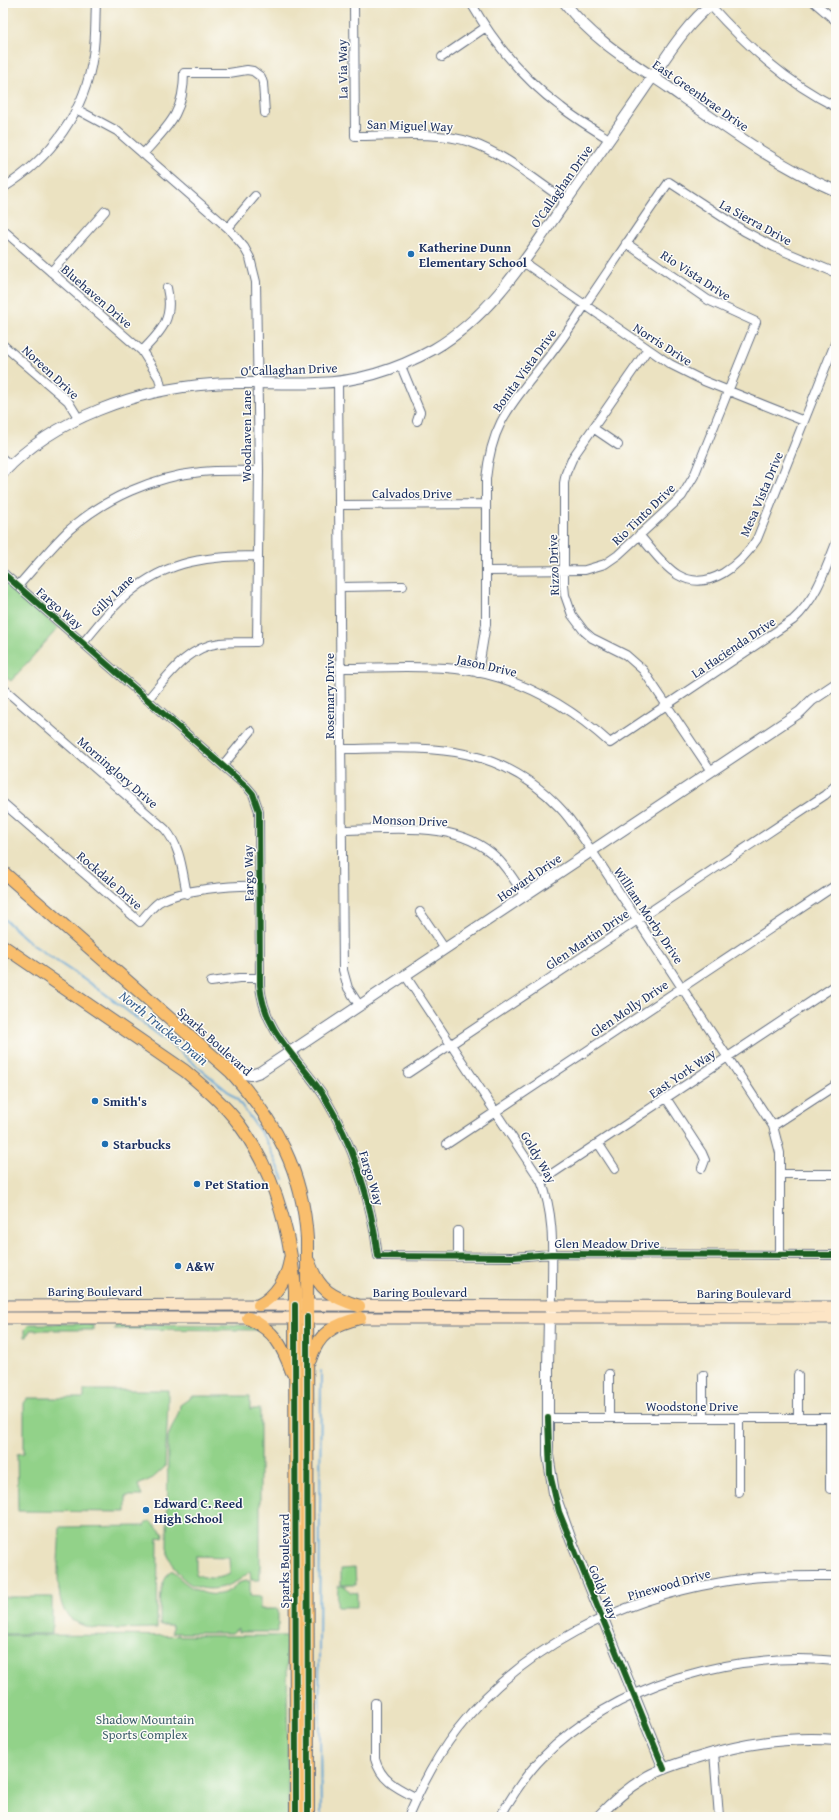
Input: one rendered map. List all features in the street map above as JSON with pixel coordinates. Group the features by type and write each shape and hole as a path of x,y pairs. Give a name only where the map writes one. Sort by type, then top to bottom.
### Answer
{"main road":[{"name":"Sparks Boulevard","path":"3,872 231,1072 254,1097 266,1115 278,1135 292,1165 303,1205 306,1223 307,1256 295,1378 296,1817"},
{"name":"Sparks Boulevard","path":"3,946 185,1071 221,1104 238,1123 266,1167 280,1204 291,1250 301,1305"},
{"path":"259,1305 271,1297 285,1277 289,1265 291,1250"},
{"path":"307,1256 313,1272 324,1289 360,1312 338,1324 325,1334 317,1343 308,1369"},
{"name":"Baring Boulevard","path":"3,1306 301,1305 360,1312 549,1318 836,1318"},
{"name":"Baring Boulevard","path":"3,1318 301,1318 360,1312 552,1307 836,1307"},
{"path":"248,1318 262,1324 278,1340 295,1378"},
{"name":"Sparks Boulevard","path":"301,1318 308,1369 308,1817"},
{"path":"295,1645 300,1648 308,1661"}],"street":[{"path":"3,188 31,168 57,141 76,109 84,91 93,57 96,3"},
{"name":"La Via Way","path":"354,3 355,136"},
{"path":"471,3 486,28 510,59 544,93 561,107 610,139"},
{"name":"East Greenbrae Drive","path":"565,3 598,38 761,153 836,191"},
{"path":"815,3 836,21"},
{"path":"711,4 746,44 765,61 805,90 836,107"},
{"name":"O'Callaghan Drive","path":"3,473 38,444 79,419 117,403 162,390 215,384 338,382 377,374 401,366 436,347 469,324 498,295 610,139 676,43 711,4"},
{"path":"442,57 486,28"},
{"path":"143,154 172,122 178,112 183,92 184,73 227,73 247,70 258,74 263,83 265,113"},
{"name":"Woodhaven Lane","path":"76,109 107,124 228,228 244,247 250,258 256,282 259,471 257,642 220,643 200,649 182,661 148,699"},
{"name":"San Miguel Way","path":"355,136 439,136 470,142 496,154 566,201"},
{"name":"Bonita Vista Drive","path":"478,673 486,624 486,504 488,462 492,446 504,415 585,306 626,243 669,182"},
{"name":"La Sierra Drive","path":"669,182 744,232 774,247 836,273"},
{"path":"228,228 255,196"},
{"path":"51,272 105,211"},
{"name":"Bluehaven Drive","path":"3,230 142,351 159,378 162,390"},
{"name":"Rio Vista Drive","path":"626,243 708,300 756,322"},
{"name":"Norris Drive","path":"523,262 585,306 687,374 804,421"},
{"path":"142,351 159,334 166,322 169,308 167,288"},
{"name":"Rio Tinto Drive","path":"486,571 585,570 605,564 613,559 640,535 682,496 689,486 756,322"},
{"name":"Mesa Vista Drive","path":"640,535 671,569 684,578 700,581 713,578 724,573 746,553 757,539 804,421 834,353 836,341"},
{"name":"Noreen Drive","path":"3,345 68,401 79,419"},
{"name":"Rizzo Drive","path":"648,349 573,457 566,473 564,483 565,595 572,615 577,623 592,638 616,649 635,662 643,670 711,771"},
{"path":"401,366 420,412 417,421"},
{"name":"Rosemary Drive","path":"338,382 343,970 348,988 359,1005"},
{"path":"593,428 618,445"},
{"path":"3,459 11,466"},
{"path":"18,586 70,529 98,509 120,496 158,481 181,475 224,470 259,471"},
{"name":"Calvados Drive","path":"339,505 486,504"},
{"name":"La Hacienda Drive","path":"610,743 793,620 802,612 816,591 835,547"},
{"name":"Gilly Lane","path":"83,643 118,603 134,588 157,574 178,565 201,559 257,556"},
{"name":"Fargo Way","path":"3,573 223,765 247,787 257,802 259,811 260,978 265,1012 277,1036 323,1096 347,1140 365,1187 372,1215 378,1256"},
{"path":"340,587 403,586"},
{"name":"Jason Drive","path":"340,668 437,668 478,673 511,682 547,697 578,715 610,743"},
{"name":"Howard Drive","path":"231,1072 251,1075 260,1072 800,712 812,700 836,684"},
{"name":"Morninglory Drive","path":"3,688 168,833 176,844 179,852 187,894"},
{"path":"223,765 250,731"},
{"name":"William Morby Drive","path":"341,749 444,750 462,752 496,763 530,781 546,794 571,821 729,1056 773,1126 780,1153 780,1255"},
{"name":"Glen Martin Drive","path":"408,1073 825,795 836,785"},
{"name":"Rockdale Drive","path":"3,803 140,922 159,902 168,898 231,886 260,886"},
{"name":"Monson Drive","path":"342,830 438,830 464,837 497,858 524,895"},
{"name":"Glen Molly Drive","path":"447,1144 836,885"},
{"path":"420,912 445,948"},
{"name":"Goldy Way","path":"405,975 541,1181 549,1205 551,1219 552,1307 549,1318 548,1455 554,1493 559,1512 664,1769"},
{"path":"211,982 239,978 260,978"},
{"name":"East York Way","path":"541,1181 836,985"},
{"path":"773,1126 836,1085"},
{"path":"666,1098 702,1153 705,1160 702,1168"},
{"path":"598,1143 615,1169"},
{"path":"781,1174 836,1174"},
{"path":"458,1231 458,1257"},
{"name":"Glen Meadow Drive","path":"378,1256 514,1257 551,1254 836,1255"},
{"path":"609,1374 609,1418"},
{"path":"703,1418 704,1375"},
{"path":"798,1375 798,1418"},
{"name":"Woodstone Drive","path":"548,1418 833,1418"},
{"path":"739,1418 739,1492"},
{"path":"830,1489 833,1418"},
{"name":"Pinewood Drive","path":"408,1817 449,1741 470,1714 486,1696 511,1674 541,1652 602,1619 666,1595 722,1581 781,1576 836,1576"},
{"path":"500,1817 526,1776 556,1744 590,1719 633,1696 677,1678 724,1665 775,1659 836,1661"},
{"path":"375,1703 375,1759 378,1768 387,1782 417,1798"},
{"path":"598,1817 607,1807 635,1784 645,1778 664,1769 714,1752 767,1741 805,1738 836,1740"},
{"path":"714,1752 719,1817"}],"green space":[{"path":"3,581 58,628 11,681 3,675"},
{"path":"30,1324 87,1324 93,1325 93,1330 30,1330 27,1337 25,1337 25,1329"},
{"path":"117,1324 238,1325 252,1327 258,1330 114,1329"},
{"path":"84,1390 168,1390 165,1467 153,1478 138,1485 142,1496 126,1496 126,1512 18,1511 17,1454 24,1453 24,1403 28,1398 84,1398"},
{"path":"193,1396 250,1396 250,1409 260,1409 260,1580 251,1580 250,1571 243,1578 225,1587 205,1589 187,1582 179,1574 170,1559 167,1548 168,1438 180,1405","holes":["196,1556 229,1557 230,1574 213,1578 196,1574"]},
{"path":"150,1521 164,1534 163,1537 158,1538 157,1628 93,1628 70,1618 65,1612 59,1593 58,1558 60,1527 144,1526"},
{"path":"355,1568 356,1585 341,1585 341,1569"},
{"path":"172,1570 182,1581 203,1593 219,1594 230,1590 241,1582 250,1581 250,1596 260,1597 260,1609 278,1609 278,1632 238,1632 238,1628 232,1633 172,1633 172,1625 160,1625 160,1602 164,1582"},
{"path":"338,1586 345,1586 350,1592 357,1593 357,1607 337,1607"},
{"path":"3,1597 52,1597 52,1634 3,1634"},
{"name":"Shadow Mountain Sports Complex","path":"3,1635 287,1636 288,1817 3,1817"}],"waterway":[{"name":"North Truckee Drain","path":"3,918 33,945 104,993 169,1043 237,1099 266,1140 284,1179"},
{"path":"321,1371 319,1652 321,1817"}],"cycle path":[{"path":"3,573 247,787 253,794 259,811 260,985 263,1002 275,1031 324,1096 344,1134 360,1173 366,1194 378,1256 514,1257 551,1254 836,1255"},
{"path":"295,1305 296,1817"},
{"path":"307,1317 308,1817"},
{"path":"548,1418 550,1474 559,1512 664,1769"}],"place":[{"name":"Katherine Dunn Elementary School","path":"411,254"},
{"name":"Smith's","path":"95,1101"},
{"name":"Starbucks","path":"105,1144"},
{"name":"Pet Station","path":"197,1184"},
{"name":"A&W","path":"178,1266"},
{"name":"Edward C. Reed High School","path":"146,1510"}]}
